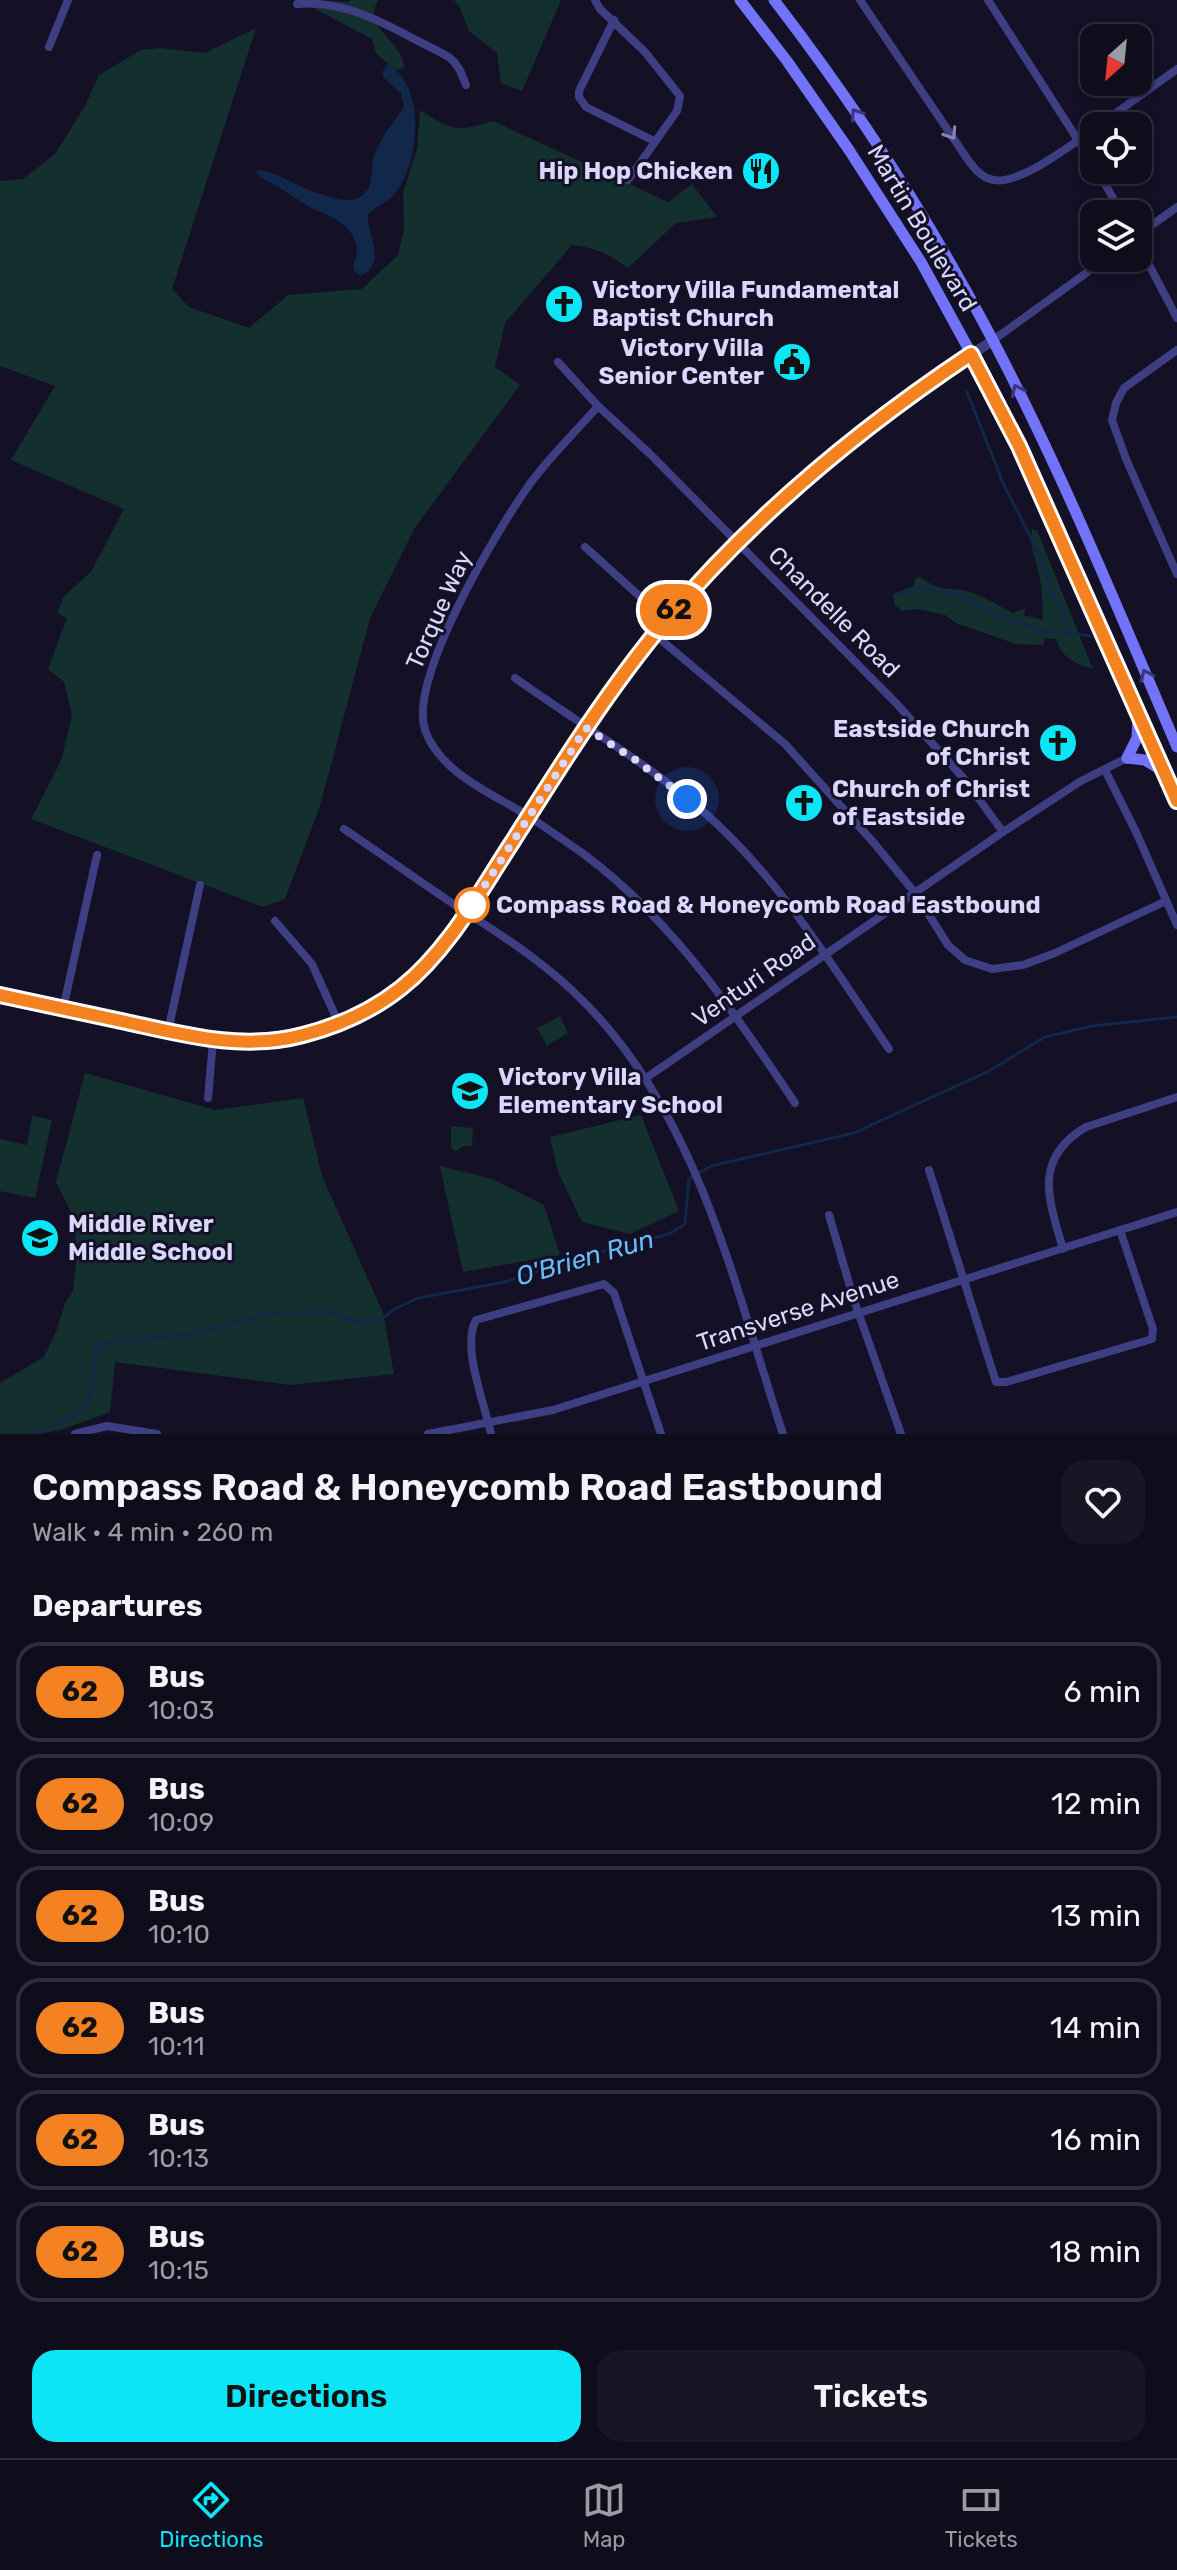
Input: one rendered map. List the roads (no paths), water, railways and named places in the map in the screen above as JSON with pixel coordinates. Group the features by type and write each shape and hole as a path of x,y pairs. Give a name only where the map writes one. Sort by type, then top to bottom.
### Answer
{"main road":[{"name":"Martin Boulevard","path":"740,0 849,150 921,262 1019,446 1177,801"},
{"name":"Martin Boulevard","path":"774,0 837,86 916,204 992,341 1063,487 1177,747"},
{"path":"1138,713 1137,738 1127,758 1145,760 1164,771"}],"street":[{"path":"49,47 68,0"},
{"path":"595,0 600,9 645,52 680,96 677,111 628,180"},
{"path":"860,0 978,172 997,181 1019,176 1080,140 988,0"},
{"path":"297,4 316,1 337,5 382,23 452,60 466,85"},
{"path":"614,20 579,91 579,97 586,107 654,141"},
{"path":"1118,112 1177,69"},
{"path":"1152,225 1177,207"},
{"path":"1152,271 1177,318"},
{"path":"0,995 213,1040 267,1041 300,1036 339,1024 371,1009 420,971 467,913 586,728 654,634 738,543 818,470 939,376 1088,272"},
{"path":"1177,350 1124,388 1112,420 1177,574"},
{"name":"Chandelle Road","path":"558,362 598,406 738,543 927,736 1003,832"},
{"name":"Torque Way","path":"598,406 529,486 488,549 463,596 426,690 424,728 440,755 462,775 587,856 643,905 738,1016 795,1103"},
{"path":"585,547 666,620"},
{"path":"654,634 785,744 828,788 915,893 948,945 975,965 1001,969 1055,953 1166,901"},
{"path":"515,678 661,778 722,829 779,894 826,955 889,1049"},
{"name":"Venturi Road","path":"646,1078 1003,832 1081,781 1127,758"},
{"path":"1105,770 1177,925"},
{"path":"344,829 518,947 570,988 605,1025 646,1078 699,1177 783,1434"},
{"path":"63,1009 97,855"},
{"path":"168,1031 200,885"},
{"path":"275,921 312,964 339,1024"},
{"path":"208,1098 213,1040"},
{"path":"1063,1249 1047,1185 1054,1158 1062,1146 1073,1134 1086,1127 1177,1097"},
{"path":"929,1170 996,1382 1006,1382 1152,1339 1153,1329 1120,1230"},
{"name":"Transverse Avenue","path":"428,1434 553,1410 1177,1212"},
{"path":"829,1215 901,1434"},
{"path":"491,1434 472,1350 471,1333 476,1320 600,1284 609,1286 614,1293 661,1434"},
{"path":"75,1434 107,1426 157,1434"}],"water":[{"path":"387,64 400,74 408,88 415,123 414,142 411,161 397,191 368,214 375,256 369,271 360,276 353,269 357,247 348,228 256,172 266,172 338,199 359,198 370,183 377,149 404,108 401,93 383,77"}],"waterway":[{"path":"967,392 1003,483 1038,552 1051,590 1072,633"},
{"path":"898,594 922,587 963,597 1010,620 1040,630 1090,636"},
{"name":"O'Brien Run","path":"37,1434 73,1416 88,1404 97,1346 193,1334 269,1313 329,1312 359,1323 377,1323 393,1310 418,1298 505,1282 585,1256 669,1234 685,1224 689,1179 711,1166 854,1133 989,1071 1045,1037 1092,1026 1177,1017"}],"place":[{"name":"Hip Hop Chicken","path":"761,171"},
{"name":"Victory Villa Fundamental Baptist Church","path":"564,304"},
{"name":"Victory Villa Senior Center","path":"792,362"},
{"name":"Eastside Church of Christ","path":"1058,743"},
{"name":"Church of Christ of Eastside","path":"804,803"},
{"name":"Compass Road & Honeycomb Road Eastbound","path":"472,905"},
{"name":"Victory Villa Elementary School","path":"470,1091"},
{"name":"Middle River Middle School","path":"40,1238"}]}
